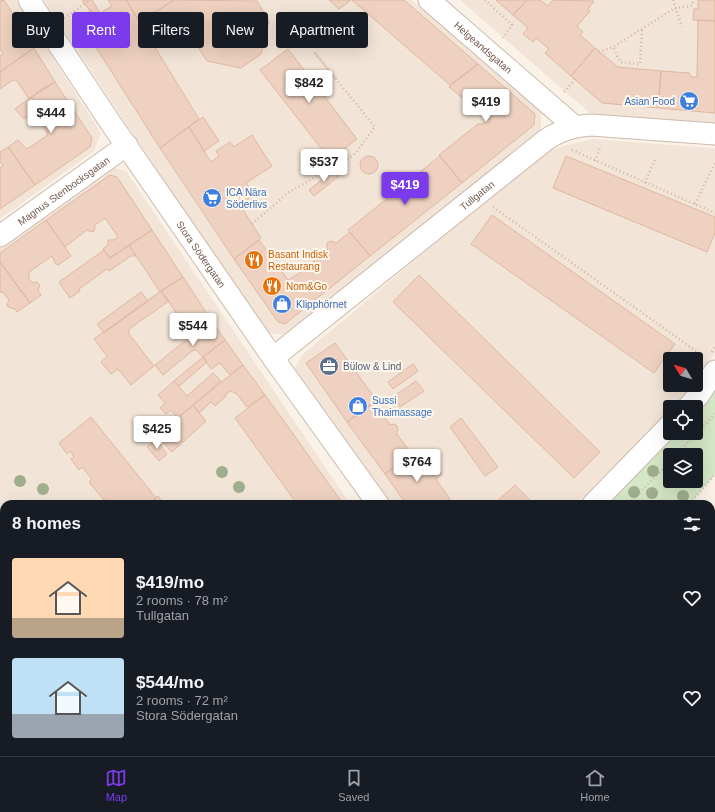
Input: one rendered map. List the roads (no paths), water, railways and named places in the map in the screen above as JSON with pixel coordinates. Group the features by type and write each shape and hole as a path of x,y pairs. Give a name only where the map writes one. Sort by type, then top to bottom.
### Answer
{"street":[{"name":"Stora Södergatan","path":"30,0 48,30 273,358 375,500"},
{"name":"Helgeandsgatan","path":"429,0 574,126"},
{"name":"Tullgatan","path":"273,358 548,139 574,126 591,125 715,134"},
{"name":"Magnus Stenbocksgatan","path":"0,236 127,145"},
{"path":"694,400 698,396 712,365"},
{"path":"596,500 663,432"}],"place":[{"name":"Asian Food","path":"689,101"},
{"name":"ICA Nära Söderlivs","path":"212,198"},
{"name":"Basant Indisk Restaurang","path":"254,260"},
{"name":"Nom&Go","path":"272,286"},
{"name":"Klipphörnet","path":"282,304"},
{"name":"Bülow & Lind","path":"329,366"},
{"name":"Sussi Thaimassage","path":"358,406"}]}
